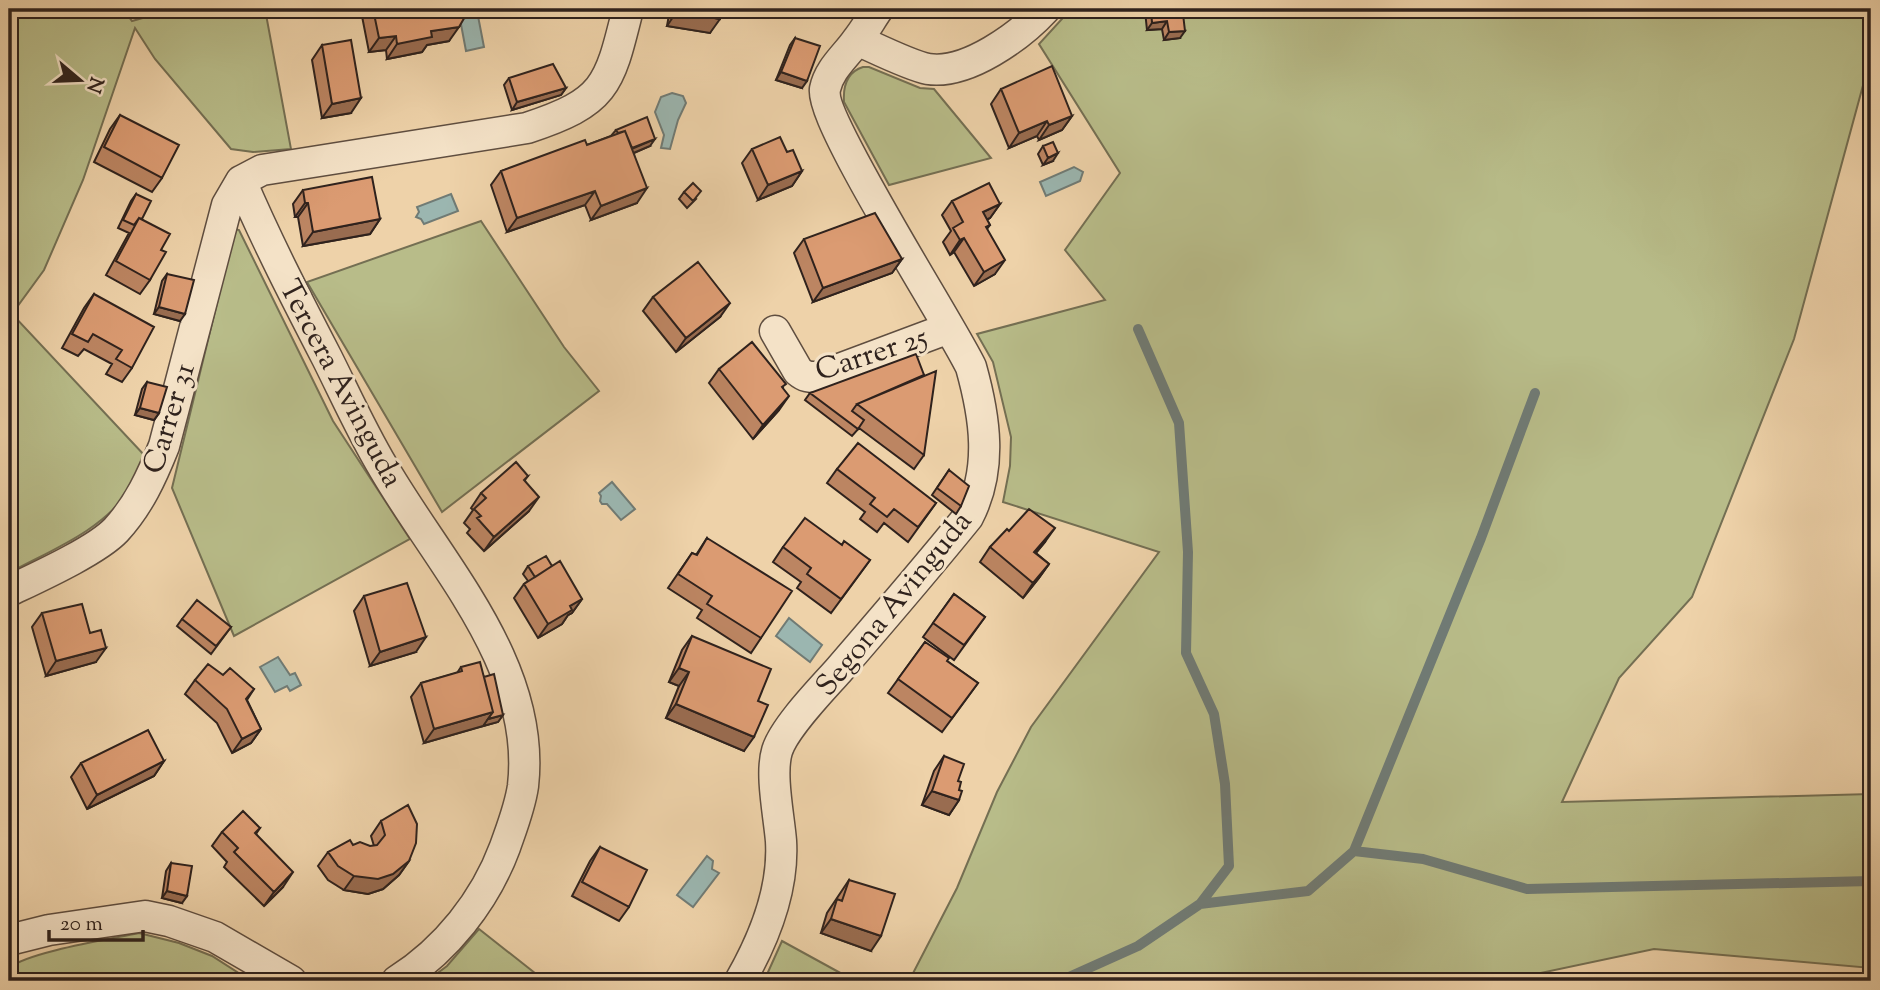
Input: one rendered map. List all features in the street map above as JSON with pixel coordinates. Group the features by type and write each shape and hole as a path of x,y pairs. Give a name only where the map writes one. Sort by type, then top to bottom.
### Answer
{"street":[{"path":"241,181 262,170 527,128 560,117 580,106 601,89 613,67 628,9"},
{"name":"Segona Avinguda","path":"740,981 764,931 781,874 776,752 784,737 822,689 968,517 976,498 985,450 980,400 971,367 858,167 829,109 824,92 828,77 878,9"},
{"path":"857,40 927,69 943,69 960,65 1003,45 1019,35 1045,9"},
{"name":"Carrer 31","path":"9,591 58,566 114,532 151,480 163,446 226,205 241,181"},
{"name":"Tercera Avinguda","path":"241,181 263,233 383,467 494,643 515,701 521,732 523,784 518,809 500,862 479,898 445,943 397,981"},
{"name":"Carrer 25","path":"775,331 798,371 803,376 818,377 949,328"},
{"path":"9,940 49,930 145,916 169,920 215,937 291,981"}],"green space":[{"path":"9,9 123,9 132,21 174,9 265,9 291,149 253,152 231,149 155,59 135,28 83,180 44,270 12,314 146,457 129,491 104,518 74,539 9,573"},
{"path":"1071,9 1871,9 1871,56 1794,339 1692,597 1619,678 1562,802 1871,794 1871,968 1654,949 1503,981 909,981 957,888 997,792 1031,727 1159,552 1003,502 1010,466 1011,437 993,362 977,334 1105,300 1065,250 1120,173 1039,44"},
{"path":"863,67 920,88 934,89 991,158 889,185 844,102 847,81 853,72"},
{"path":"481,221 564,347 599,391 442,512 307,282"},
{"path":"235,229 239,230 333,421 410,539 234,636 172,488"},
{"path":"479,929 545,981 427,981 447,966"},
{"path":"139,933 179,943 212,956 251,981 9,981 9,968 19,962 71,947"},
{"path":"782,941 855,981 764,981"}],"water":[{"path":"478,16 484,47 466,51 460,19"},
{"path":"672,93 683,96 686,103 670,149 661,148 664,135 655,112 661,97"},
{"path":"1074,167 1083,172 1080,181 1046,196 1040,182"},
{"path":"451,194 458,211 424,224 416,217 419,212 417,207"},
{"path":"612,482 635,509 621,520 607,504 600,501 599,493"},
{"path":"789,618 822,645 810,662 776,636"},
{"path":"278,657 290,675 295,673 301,685 290,691 287,686 275,692 260,667"},
{"path":"707,856 713,861 712,869 719,873 693,907 677,895"}],"building":[{"path":"373,9 464,9 466,15 459,27 431,31 432,37 397,44 396,36 379,38"},
{"path":"677,9 722,9 720,19"},
{"path":"1151,9 1166,9 1167,15 1183,14 1185,31 1169,32 1167,21 1152,23"},
{"path":"795,38 820,46 807,81 781,72"},
{"path":"351,40 361,98 332,104 322,45"},
{"path":"553,64 566,88 517,102 509,78"},
{"path":"1052,66 1072,116 1049,125 1047,121 1019,133 1001,89"},
{"path":"120,115 179,145 162,178 104,147"},
{"path":"647,117 655,139 632,148 625,131 618,133 616,130"},
{"path":"625,131 647,188 601,206 595,191 517,218 501,171 585,140 587,145"},
{"path":"780,137 787,152 793,150 802,171 768,185 752,149"},
{"path":"1053,142 1058,153 1048,158 1043,146"},
{"path":"372,177 380,219 313,232 303,190"},
{"path":"693,183 701,191 693,201 684,192"},
{"path":"989,183 1000,204 983,212 990,225 986,227 1005,260 984,272 964,238 960,240 953,228 963,222 952,201"},
{"path":"136,194 151,201 142,219 139,218 134,225 123,220"},
{"path":"875,213 902,259 823,288 804,239"},
{"path":"139,218 170,234 161,250 166,252 150,280 116,261"},
{"path":"698,262 730,303 686,338 653,297"},
{"path":"167,274 194,280 185,314 159,307"},
{"path":"94,294 154,327 132,368 116,359 122,350 93,334 88,342 72,334"},
{"path":"752,342 786,384 782,387 789,396 763,425 719,369"},
{"path":"916,354 924,375 857,404 852,411 864,420 858,429 810,393"},
{"path":"936,371 924,455 857,404"},
{"path":"147,382 167,387 159,413 140,408"},
{"path":"858,443 936,503 918,527 894,509 887,517 870,504 875,498 837,469"},
{"path":"516,462 528,476 524,480 539,497 494,537 477,518 481,516 474,509 486,498 481,493"},
{"path":"949,470 969,486 961,506 937,488"},
{"path":"1029,509 1055,528 1034,552 1049,564 1033,583 990,547"},
{"path":"805,518 842,545 844,541 870,560 841,599 807,574 811,568 783,547"},
{"path":"707,538 792,591 761,638 707,604 712,596 678,574 692,553 697,555"},
{"path":"546,556 552,566 535,577 528,566"},
{"path":"560,561 582,599 570,606 572,610 548,624 524,584"},
{"path":"407,583 426,637 380,652 364,596"},
{"path":"954,594 985,617 964,645 933,623"},
{"path":"197,600 231,627 216,646 182,619"},
{"path":"82,604 90,633 101,630 106,648 56,661 42,613"},
{"path":"692,636 771,669 758,701 768,705 754,737 676,704 689,672 679,668"},
{"path":"925,642 978,683 952,718 898,679"},
{"path":"480,662 493,712 434,729 421,683 462,671 461,667"},
{"path":"208,664 223,675 230,668 254,689 246,699 261,729 242,739 227,709 195,680"},
{"path":"494,674 503,715 488,719 493,712 484,677"},
{"path":"148,730 164,761 97,795 81,763"},
{"path":"944,756 964,764 958,781 961,782 959,790 962,791 959,800 932,791"},
{"path":"408,805 417,824 416,843 409,861 393,874 378,879 354,876 338,866 328,852 350,840 353,845 360,842 370,846 377,845 385,835 381,821"},
{"path":"243,811 260,828 255,833 293,872 274,892 234,852 238,848 222,832"},
{"path":"600,847 647,870 629,907 582,882"},
{"path":"171,863 192,866 187,896 167,891"},
{"path":"849,880 895,894 881,936 831,919 837,899 842,901"}],"waterway":[{"path":"1060,981 1138,946 1200,904 1229,866 1225,784 1214,714 1186,653 1188,552 1179,423 1138,329"},
{"path":"1354,851 1481,538 1535,393"},
{"path":"1200,904 1308,891 1354,851 1423,859 1527,889 1871,881"}]}
